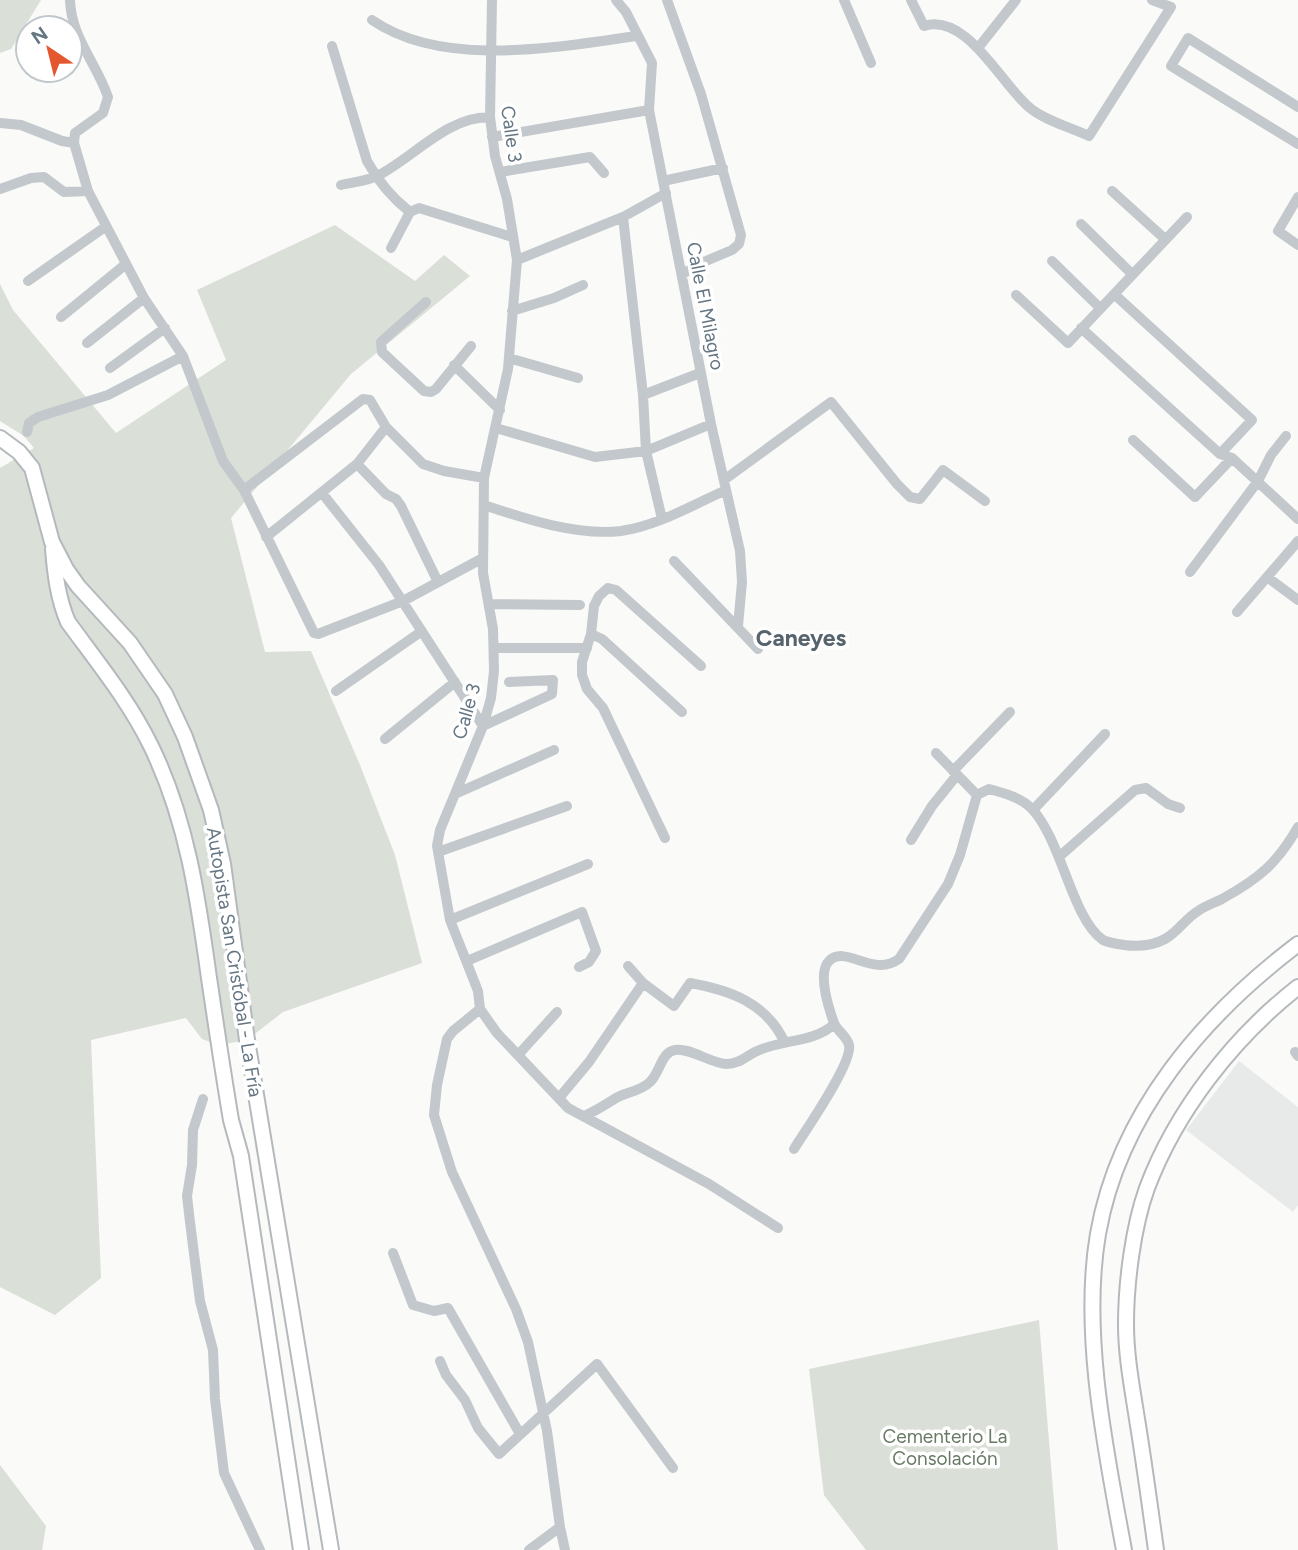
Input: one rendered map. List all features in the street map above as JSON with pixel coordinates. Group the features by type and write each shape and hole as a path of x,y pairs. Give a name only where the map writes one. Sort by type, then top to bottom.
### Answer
{"highway":[{"path":"0,438 19,452 32,468 52,542"},
{"name":"Autopista San Cristóbal - La Fría","path":"52,542 55,577 68,622 129,706 152,747 173,796 187,842 231,1120 243,1169 301,1550"},
{"name":"Autopista San Cristóbal - La Fría","path":"52,542 78,586 130,643 154,675 185,737 211,810 223,864 247,1040 331,1550"},
{"path":"1124,1550 1097,1369 1094,1286 1098,1235 1105,1204 1121,1159 1143,1114 1179,1058 1222,1010 1261,973 1298,944"},
{"path":"1156,1550 1129,1368 1126,1324 1130,1259 1146,1192 1160,1156 1211,1076 1255,1025 1298,987"}],"street":[{"path":"70,0 71,17 76,31 108,97 103,113 75,133 74,143 88,191 145,298 183,356 223,461 244,490 314,633 329,630 403,601 483,558"},
{"name":"Calle 3","path":"492,0 489,52 490,117 517,260 509,358 484,478 483,558 494,648 491,698 483,726 440,830 438,852 450,920 478,990 480,1009 497,1033 568,1108 709,1184 778,1228"},
{"name":"Calle El Milagro","path":"616,0 626,12 652,63 649,110 710,424 736,526 742,566 738,626"},
{"path":"667,0 701,94 737,220 740,241 732,250 682,274"},
{"path":"844,0 870,63"},
{"path":"911,0 924,26 936,22 954,29 978,48 1031,110 1089,136 1171,8 1152,0"},
{"path":"978,48 1016,0"},
{"path":"372,20 407,38 489,52 636,36"},
{"path":"1298,107 1188,38 1171,66 1298,144"},
{"path":"332,46 367,161 395,201 410,212"},
{"path":"492,137 649,110"},
{"path":"341,185 376,177 454,125 477,117 490,117"},
{"path":"0,123 21,125 74,143"},
{"path":"500,172 590,157 604,173"},
{"path":"663,181 723,168"},
{"path":"0,190 31,177 44,177 64,192 88,191"},
{"path":"1112,191 1165,239"},
{"path":"517,260 623,216 666,193"},
{"path":"1298,197 1278,231 1298,245"},
{"path":"391,247 410,212 419,208 512,237"},
{"path":"623,216 643,395 646,451 662,519"},
{"path":"1016,295 1068,343 1187,216"},
{"path":"1081,224 1132,274"},
{"path":"28,281 105,226"},
{"path":"1052,261 1100,308"},
{"path":"61,317 127,264"},
{"path":"512,311 554,299 583,285"},
{"path":"1114,294 1252,420 1220,454"},
{"path":"87,343 145,298"},
{"path":"426,302 381,342 381,349 428,393 436,389 471,346"},
{"path":"110,368 165,328"},
{"path":"1081,328 1220,454 1232,458 1298,519"},
{"path":"27,432 29,423 38,417 108,395 183,356"},
{"path":"509,358 578,379"},
{"path":"454,365 500,410"},
{"path":"643,395 700,373"},
{"path":"244,490 363,399 370,400 386,427 424,464 444,471 484,478"},
{"path":"484,505 516,516 592,531 621,531 662,519 725,485 831,402 910,497 920,499 943,470 985,501"},
{"path":"496,428 595,457 646,451 710,424"},
{"path":"266,537 356,464 386,427"},
{"path":"1190,572 1258,481 1271,455 1286,436"},
{"path":"1133,440 1195,497 1232,458"},
{"path":"356,464 401,506 438,582"},
{"path":"322,493 362,542 403,601 483,726 552,694 553,680 509,682"},
{"path":"1237,612 1298,541"},
{"path":"674,561 758,649"},
{"path":"1267,578 1298,600"},
{"path":"665,838 603,708 585,684 581,669 591,634 595,602 601,593 612,588 629,599 701,666"},
{"path":"489,604 580,605"},
{"path":"336,691 422,631"},
{"path":"591,634 603,639 682,712"},
{"path":"494,648 587,648"},
{"path":"385,739 455,682"},
{"path":"911,841 955,773 1010,712"},
{"path":"1033,810 1104,734"},
{"path":"455,794 554,750"},
{"path":"936,753 976,796"},
{"path":"794,1149 828,1096 849,1053 849,1044 834,1024 824,985 825,966 831,959 842,956 877,966 888,966 899,959 948,884 960,855 976,796 989,789 1007,794 1033,810 1044,825 1072,891 1097,933 1103,940 1138,947 1167,938 1197,911 1242,887 1272,865 1298,827"},
{"path":"1059,856 1135,790 1146,789 1168,804 1180,808"},
{"path":"438,852 566,806"},
{"path":"450,920 589,864"},
{"path":"467,961 582,912 596,951 589,962 579,967"},
{"path":"628,966 643,983 674,1006 690,983 710,987 755,1004 776,1023 784,1041"},
{"path":"559,1098 589,1062 643,983"},
{"path":"480,1009 447,1039 437,1085 434,1115 452,1172 528,1342 544,1415 565,1550"},
{"path":"518,1055 557,1012"},
{"path":"584,1116 601,1110 617,1098 650,1083 668,1052 673,1050 680,1049 717,1063 737,1063 756,1051 784,1041 826,1032 834,1024"},
{"path":"203,1098 193,1130 192,1165 187,1196 190,1222 200,1301 213,1350 215,1399 224,1474 260,1550"},
{"path":"393,1253 413,1305 434,1311 448,1308 520,1434"},
{"path":"440,1361 446,1375 465,1400 478,1428 499,1454 597,1364 673,1468"},
{"path":"529,1550 560,1527"}],"shaded area":[{"path":"1239,1061 1298,1107 1298,1205 1293,1212 1186,1130"}],"green space":[{"path":"0,0 41,0 32,14 14,14 14,44 11,49 0,53"},
{"path":"335,225 415,281 444,255 470,276 351,374 231,518 265,652 311,651 395,855 422,963 283,1012 247,1040 219,1045 202,1039 186,1018 91,1040 101,1278 55,1315 0,1287 0,468 34,448 24,436 0,421 0,284 13,310 116,433 226,360 197,290"},
{"name":"Cementerio La Consolación","path":"1039,1320 1058,1550 866,1550 824,1495 809,1369"},
{"path":"0,1465 46,1526 42,1550 0,1550"}],"district":[{"name":"Caneyes","path":"801,638"}]}
